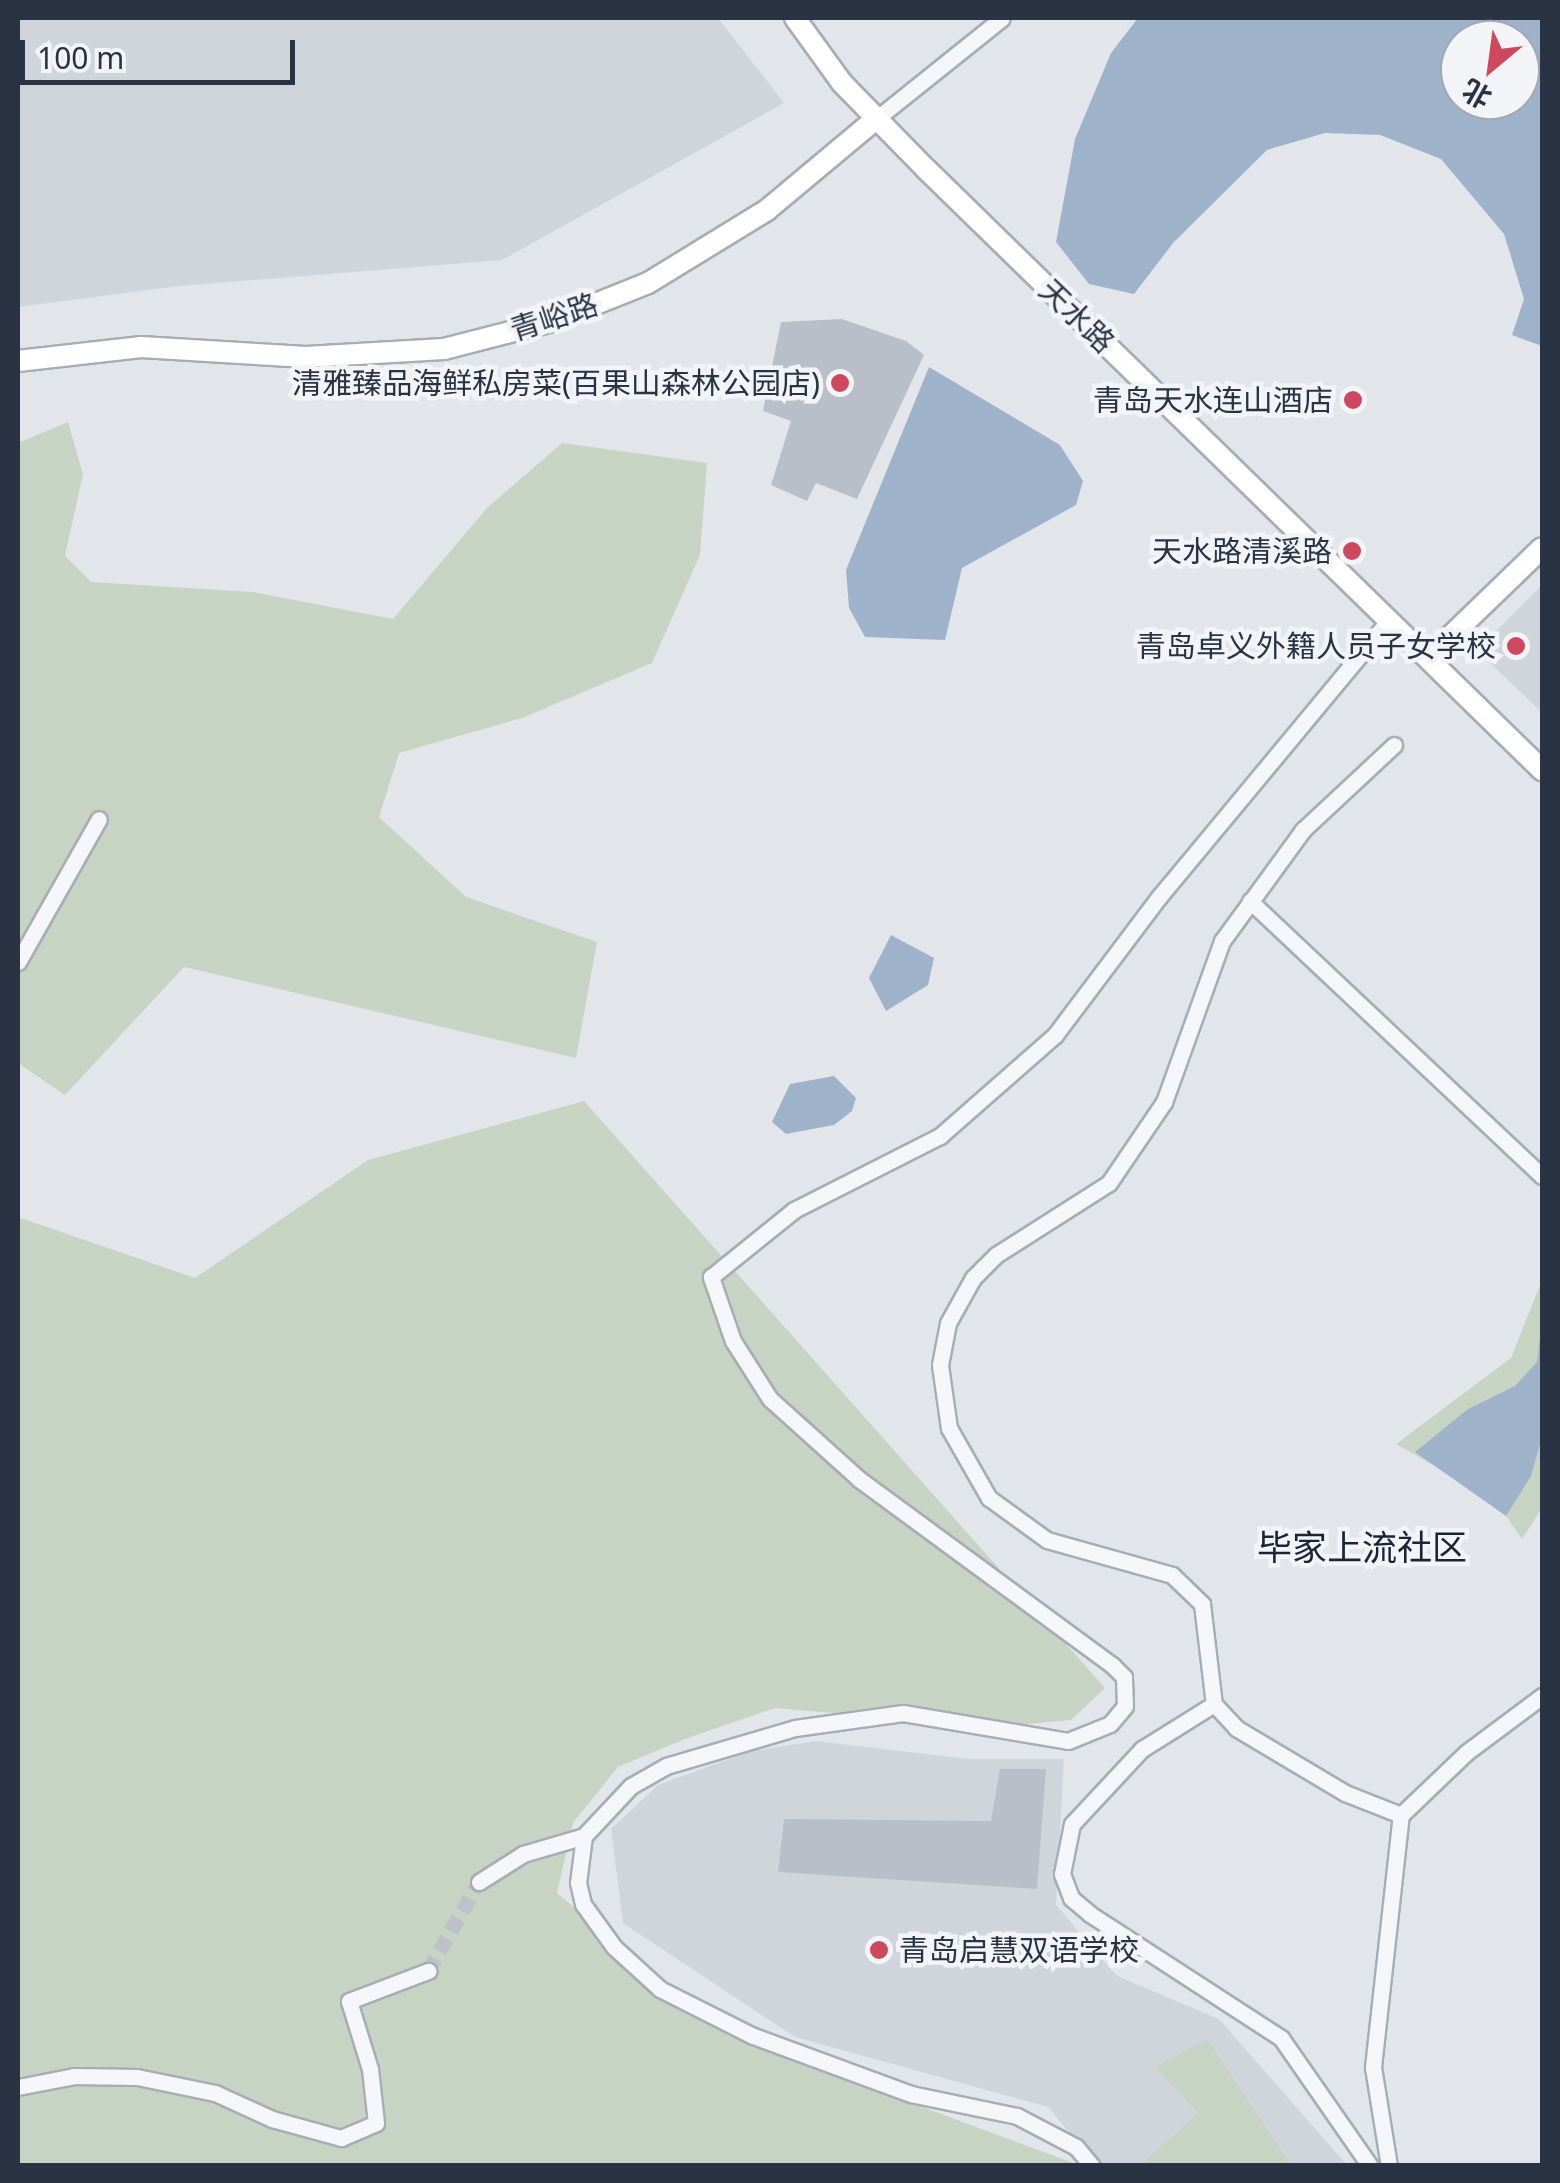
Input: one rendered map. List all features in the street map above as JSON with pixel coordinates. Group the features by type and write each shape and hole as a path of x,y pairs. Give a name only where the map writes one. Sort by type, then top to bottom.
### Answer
{"street":[{"name":"天水路","path":"796,18 876,118 1542,770"},
{"name":"青峪路","path":"18,361 142,347 306,356 444,349 554,321 648,283 767,210 1002,18"},
{"path":"1428,658 1542,548"},
{"path":"479,1882 523,1854 584,1836 631,1786 666,1766 795,1728 904,1713 1068,1741 1110,1724 1125,1706 1124,1677 1112,1665 859,1479 770,1399 733,1341 711,1277 794,1210 940,1136 1054,1036 1159,897 1389,620"},
{"path":"1394,745 1303,830 1222,941 1164,1102 1109,1182 996,1255 973,1278 948,1323 940,1365 949,1428 989,1498 1046,1540 1172,1576 1202,1604 1214,1704 1251,1737 1344,1793 1401,1815"},
{"path":"18,962 99,818"},
{"path":"1250,901 1542,1176"},
{"path":"1388,2166 1374,2067 1401,1815 1467,1752 1542,1696"},
{"path":"1214,1704 1142,1748 1072,1824 1062,1874 1072,1898 1090,1914 1281,2038 1370,2166"},
{"path":"584,1836 578,1883 583,1904 614,1946 660,1989 753,2036 894,2087 1017,2116 1076,2147 1092,2166"},
{"path":"18,2087 74,2076 137,2077 215,2093 272,2119 341,2138 376,2122 370,2069 349,2002 428,1971"}],"shaded area":[{"path":"18,18 718,18 784,103 502,260 179,286 18,307"},
{"name":"青岛卓义外籍人员子女学校","path":"1542,585 1542,713 1484,657 1493,634"},
{"name":"青岛启慧双语学校","path":"815,1741 969,1759 1064,1759 1056,1905 1117,1976 1219,2019 1347,2165 1097,2165 1048,2107 795,2037 623,1923 611,1829 658,1785 748,1752"}],"green space":[{"path":"68,422 83,474 65,556 91,582 253,592 393,619 487,508 562,443 707,463 700,555 652,663 522,718 399,753 379,817 466,897 597,942 576,1058 184,967 65,1095 18,1063 18,443"},
{"path":"584,1101 1105,1688 1071,1720 995,1727 775,1708 685,1739 618,1767 573,1823 557,1893 728,2035 1079,2165 18,2166 18,1217 195,1278 368,1160"},
{"path":"1542,1280 1542,1508 1522,1539 1506,1516 1466,1484 1396,1444 1511,1358"},
{"path":"1207,2039 1291,2165 1141,2165 1198,2113 1155,2067"}],"water":[{"path":"1138,18 1542,18 1542,346 1512,335 1524,299 1504,234 1441,159 1380,135 1325,133 1267,150 1174,242 1134,294 1089,284 1056,242 1075,139 1111,53"},
{"path":"929,367 1060,445 1083,481 1076,505 962,568 945,640 865,637 849,608 846,570"},
{"path":"891,935 934,958 928,985 886,1011 869,978"},
{"path":"834,1076 856,1098 852,1111 834,1125 786,1134 772,1122 790,1084"},
{"path":"1542,1321 1542,1437 1531,1476 1506,1516 1415,1452 1468,1409 1515,1386 1537,1362"}],"building":[{"name":"清雅臻品海鲜私房菜(百果山森林公园店)","path":"842,319 906,341 924,355 857,499 816,483 807,501 771,485 791,421 763,411 781,322"},
{"path":"1000,1769 1046,1769 1037,1889 778,1872 784,1819 991,1821"}],"tunnel":[{"path":"428,1971 479,1882"}],"place":[{"name":"清雅臻品海鲜私房菜(百果山森林公园店)","path":"840,383"},
{"name":"青岛天水连山酒店","path":"1353,400"},
{"name":"天水路清溪路","path":"1352,551"},
{"name":"青岛卓义外籍人员子女学校","path":"1516,646"},
{"name":"青岛启慧双语学校","path":"879,1950"}],"district":[{"name":"毕家上流社区","path":"1362,1547"}]}
